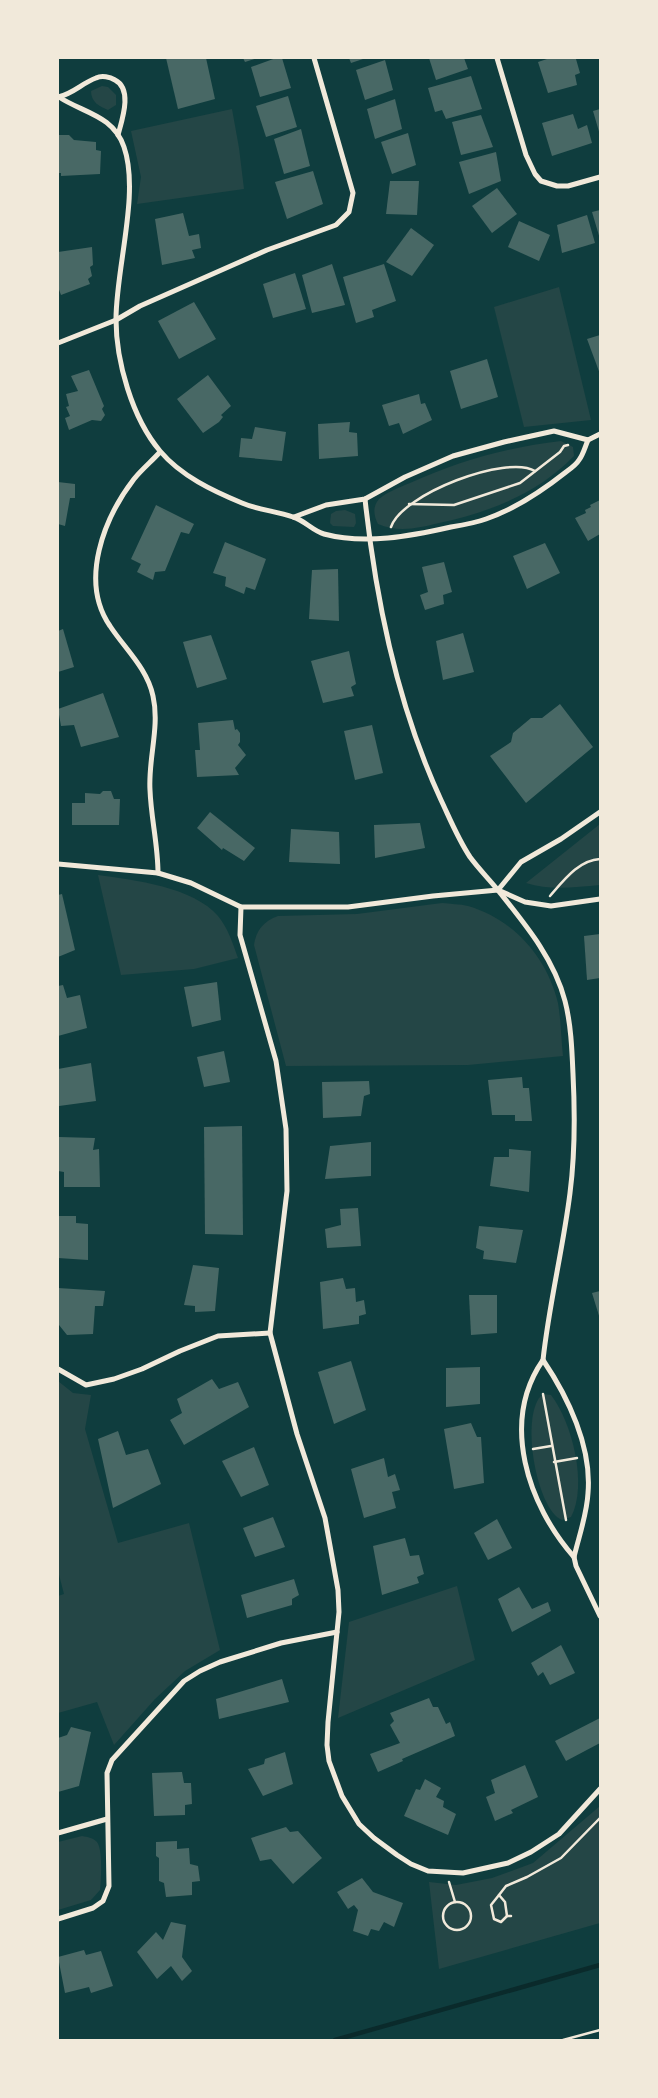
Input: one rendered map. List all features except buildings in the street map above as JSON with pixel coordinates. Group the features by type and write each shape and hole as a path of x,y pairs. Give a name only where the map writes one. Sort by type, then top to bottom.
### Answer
{"street":[{"path":"58,343 116,320 140,306 267,250 326,230 344,219 352,202 353,193 314,58"},
{"path":"497,58 526,155 535,174 541,181 557,186 568,186 600,176"},
{"path":"58,97 77,90 97,77 110,77 119,82 124,91 125,104 118,135"},
{"path":"58,97 95,114 118,135 124,146 129,171 128,205 116,320 119,351 127,385 148,433 160,452 182,471 212,490 249,506 294,516 323,534 369,540 388,538 486,520 541,492 578,462 588,440 600,434"},
{"path":"294,516 326,505 365,499 405,477 453,456 496,444 554,431 588,440"},
{"path":"158,873 158,854 149,770 156,714 153,695 142,668 104,616 96,589 95,571 97,554 102,540 119,505 135,479 160,452"},
{"path":"365,499 369,540 394,666 417,741 456,831 470,857 540,944 556,973 566,1002 572,1050 574,1132 570,1192 543,1360 532,1376 526,1392 522,1427 524,1463 535,1494 548,1522 563,1545 574,1557"},
{"path":"498,890 521,862 561,840 600,812"},
{"path":"58,864 158,873 191,883 241,907 348,907 498,890 526,902 551,906 600,899"},
{"path":"241,907 240,935 276,1061 286,1129 287,1191 270,1333 297,1434 325,1518 338,1590 337,1632 327,1745 329,1761 342,1796 359,1824 397,1856 428,1871 463,1873 480,1871 523,1857 559,1834 600,1789"},
{"path":"58,1369 86,1385 114,1379 142,1369 218,1336 270,1333"},
{"path":"543,1360 558,1383 576,1426 586,1457 589,1480 588,1495 574,1557 576,1566 600,1616"},
{"path":"58,1919 93,1908 105,1898 109,1886 108,1773 112,1760 184,1681 220,1662 281,1643 337,1632"},
{"path":"58,1833 107,1819"}],"path":[{"path":"410,504 454,504 520,483 560,452 564,446 588,440"},
{"path":"388,538 393,520 410,504 438,487 502,468 530,468 535,471"},
{"path":"550,896 562,882 584,863 600,858"},
{"path":"543,1394 566,1520"},
{"path":"532,1449 551,1446"},
{"path":"554,1462 576,1458"},
{"path":"511,1916 507,1916 501,1922 494,1919 491,1904 506,1886 527,1877 561,1858 600,1818"},
{"path":"446,1873 455,1902"},
{"path":"499,1895 505,1902 507,1916"},
{"path":"455,1902 468,1907 471,1916 468,1925 460,1930 451,1929 443,1918 444,1909 455,1902"},
{"path":"563,2040 600,2030"}],"shaded area":[{"path":"102,86 108,87 116,95 116,105 108,110 96,103 91,95 91,91"},
{"path":"232,109 244,189 137,204 141,177 131,131"},
{"path":"559,287 591,420 524,427 494,307"},
{"path":"561,441 573,447 574,456 544,481 512,500 458,519 416,528 401,529 378,524 374,512 375,505 382,496 398,488 446,468 484,456 522,447"},
{"path":"345,510 355,514 356,523 354,527 333,526 330,523 331,514 336,511"},
{"path":"600,824 600,885 554,888 526,883"},
{"path":"98,875 162,886 194,898 207,906 222,921 238,958 194,969 121,975"},
{"path":"442,903 468,906 484,912 500,920 526,942 546,970 553,986 560,1016 563,1056 468,1065 286,1066 254,945 262,927 278,916 357,914"},
{"path":"58,1381 73,1393 91,1395 85,1429 118,1543 189,1523 220,1650 185,1671 155,1699 114,1745 97,1702 58,1713 58,1596 64,1594 58,1571"},
{"path":"543,1394 551,1395 559,1407 571,1437 578,1471 576,1504 571,1517 562,1520 553,1512 545,1499 538,1480 534,1460 532,1420 536,1404"},
{"path":"457,1586 475,1660 338,1718 349,1622"},
{"path":"600,1806 600,1923 439,1969 429,1882 456,1885 492,1878 533,1863"},
{"path":"82,1836 94,1840 99,1846 101,1865 100,1890 91,1900 58,1910 58,1842"}],"waterway":[{"path":"335,2040 600,1965"}]}
